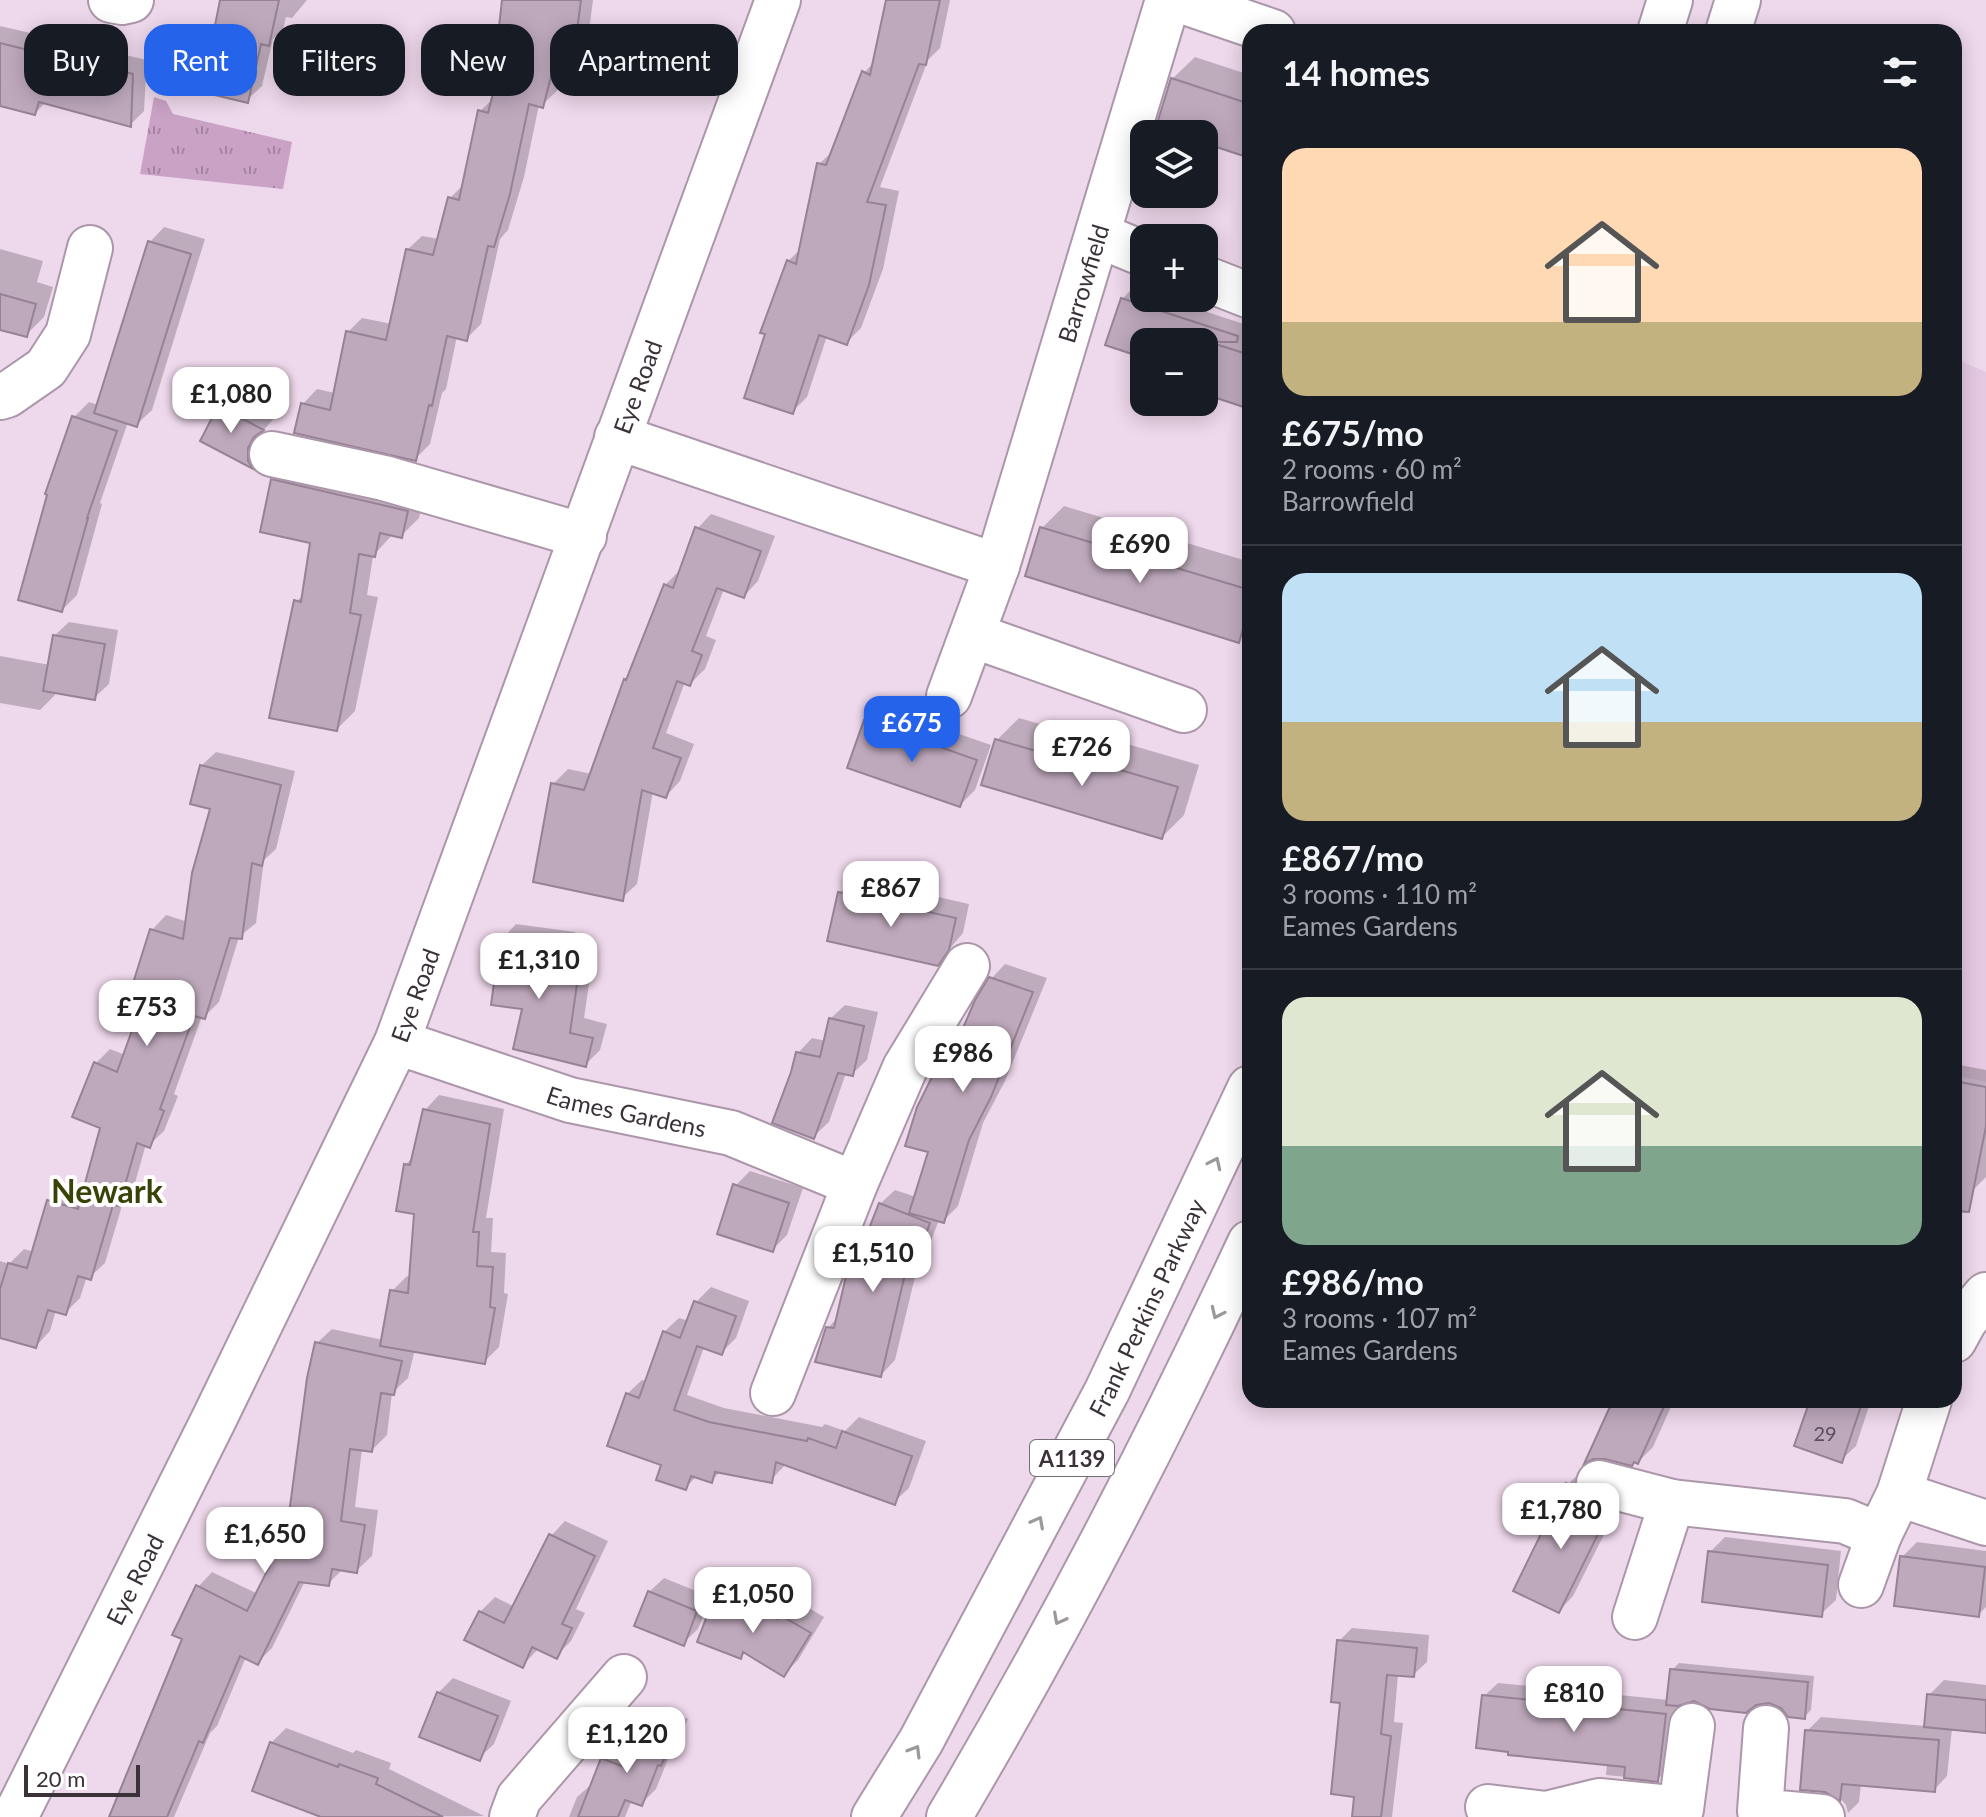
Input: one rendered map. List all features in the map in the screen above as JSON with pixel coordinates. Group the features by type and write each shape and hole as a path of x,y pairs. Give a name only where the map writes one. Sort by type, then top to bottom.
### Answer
{"main road":[{"path":"111,0 131,0"},
{"name":"Eye Road","path":"15,1817 213,1421 397,1042 778,0"},
{"name":"Barrowfield","path":"949,696 997,566 1168,0"},
{"path":"1179,0 1250,24"},
{"path":"1662,24 1670,0"},
{"path":"1730,24 1738,0"},
{"path":"1098,235 1130,248"},
{"path":"0,397 46,368 68,334 90,248"},
{"path":"1218,283 1242,293"},
{"path":"617,437 997,566"},
{"path":"272,454 384,478 584,536"},
{"path":"972,635 1184,710"},
{"path":"773,1393 855,1184 905,1068 967,966"},
{"name":"Eames Gardens","path":"397,1042 570,1100 731,1133 855,1184"},
{"name":"Frank Perkins Parkway","path":"874,1817 921,1741 1107,1391 1242,1105"},
{"name":"A1139","path":"949,1817 1008,1717 1170,1408 1242,1260"},
{"path":"1962,1325 1974,1293"},
{"path":"1861,1585 1862,1528 1899,1494 1926,1408"},
{"path":"1599,1483 1672,1502 1862,1528"},
{"path":"1899,1494 1986,1523"},
{"path":"1635,1617 1672,1502"},
{"path":"512,1817 519,1798 624,1677"},
{"path":"1488,1807 1546,1815 1599,1801 1681,1809 1692,1726"},
{"path":"1766,1728 1760,1811 1822,1817"}],"shaded area":[{"path":"1962,362 1986,372 1986,1082 1962,1077"}],"green space":[{"path":"154,97 166,101 173,114 292,142 283,189 140,174"}],"building":[{"path":"220,0 279,0 269,46 261,44 257,62 257,24 215,24"},
{"path":"502,0 581,0 578,24 550,24 550,80 543,108 529,104 510,194 494,247 488,246 467,341 447,336 416,461 294,433 301,403 330,410 346,331 386,340 406,249 433,255 448,197 459,200 478,110 488,113 492,96 534,96 534,24 499,24"},
{"path":"886,0 940,0 926,65 919,64 867,202 886,205 869,285 847,345 819,335 793,414 744,398 765,334 760,333 787,260 796,264 817,163 826,165 862,71 870,75"},
{"path":"0,43 24,49 24,96 128,96 128,73 133,74 131,127 39,102 35,115 0,106"},
{"path":"1171,78 1242,101 1242,155 1218,148 1218,120 1158,120"},
{"path":"219,96 250,96 248,103"},
{"path":"148,241 191,254 137,427 94,413"},
{"path":"0,294 36,304 27,337 0,330"},
{"path":"1121,298 1130,301 1130,312 1164,312 1213,328 1130,328 1130,353 1105,345"},
{"path":"1218,330 1238,336 1237,342 1218,342"},
{"path":"1218,345 1242,352 1242,406 1218,399"},
{"path":"218,406 264,430 254,437 248,448 248,461 253,469 200,441"},
{"path":"72,416 117,431 87,518 62,612 18,600 45,494"},
{"path":"271,479 408,511 402,538 380,533 375,557 359,554 350,613 361,615 337,731 269,718 294,600 301,602 310,543 260,532"},
{"path":"695,527 761,551 744,598 717,588 692,651 702,655 690,686 677,681 653,748 681,758 666,798 642,790 623,901 533,882 551,783 584,790 624,679 664,584 673,588"},
{"path":"1040,527 1242,588 1242,633 1239,643 1025,576"},
{"path":"53,635 105,644 95,700 43,691"},
{"path":"864,720 977,760 960,807 847,768"},
{"path":"995,739 1098,769 1100,764 1178,787 1162,839 981,785"},
{"path":"200,765 281,785 262,866 252,863 242,939 230,938 205,1019 194,1016 160,1109 164,1111 150,1148 137,1143 119,1206 113,1205 91,1280 78,1276 66,1315 48,1310 36,1348 0,1338 0,1289 8,1263 27,1268 47,1200 78,1209 100,1128 72,1117 94,1062 117,1072 143,1000 129,996 150,929 183,939 192,873 210,809 190,804"},
{"path":"838,892 956,918 949,950 938,966 827,941"},
{"path":"500,938 561,946 556,981 577,984 570,1033 593,1038 586,1067 513,1049 522,1009 491,1005"},
{"path":"989,977 1033,992 991,1097 969,1140 944,1223 909,1213 928,1152 905,1146 917,1107 942,1057 949,1061 975,1000"},
{"path":"829,1018 864,1026 853,1076 838,1073 814,1139 772,1123 796,1052 820,1057"},
{"path":"1962,1082 1986,1087 1986,1126 1969,1212 1962,1212"},
{"path":"423,1109 490,1124 473,1232 479,1232 477,1266 493,1267 490,1307 495,1308 485,1364 380,1346 390,1290 408,1293 414,1214 396,1211 404,1164 410,1165"},
{"path":"733,1184 789,1203 773,1252 717,1234"},
{"path":"879,1203 930,1223 915,1263 908,1261 881,1377 815,1362 826,1327 834,1328 846,1276 848,1271 852,1272"},
{"path":"694,1301 736,1316 722,1355 697,1346 674,1410 709,1422 807,1441 808,1438 836,1448 842,1431 912,1456 895,1505 776,1462 772,1483 715,1472 712,1483 691,1476 686,1490 656,1480 661,1465 607,1446 626,1393 639,1398 663,1331 680,1338"},
{"path":"315,1342 402,1361 394,1395 381,1393 372,1452 350,1449 341,1521 365,1525 357,1573 332,1569 329,1586 299,1582 258,1665 240,1656 167,1817 109,1817 182,1639 172,1635 196,1585 247,1611 270,1565 273,1542 278,1543 282,1513 289,1514 307,1378"},
{"path":"1609,1408 1663,1408 1638,1464 1634,1462 1632,1466 1593,1459 1584,1464"},
{"path":"1807,1408 1860,1408 1842,1463 1794,1446"},
{"path":"1566,1483 1573,1487 1575,1484 1582,1501 1609,1512 1559,1613 1513,1591"},
{"path":"549,1534 595,1556 562,1624 572,1628 557,1659 532,1647 523,1668 464,1640 479,1611 504,1623"},
{"path":"1708,1551 1828,1565 1822,1617 1702,1602"},
{"path":"1900,1556 1985,1567 1979,1617 1894,1606"},
{"path":"648,1591 697,1611 684,1646 634,1626"},
{"path":"715,1595 778,1619 780,1615 811,1633 784,1677 743,1652 741,1659 697,1642"},
{"path":"1337,1640 1417,1648 1414,1677 1387,1675 1381,1734 1391,1736 1381,1817 1352,1817 1354,1797 1331,1794 1340,1703 1331,1702"},
{"path":"1670,1669 1808,1682 1805,1719 1788,1717 1781,1708 1769,1703 1756,1705 1746,1713 1710,1709 1694,1701 1678,1706 1666,1705"},
{"path":"437,1692 498,1716 480,1761 419,1737"},
{"path":"1927,1694 1986,1700 1986,1733 1924,1727"},
{"path":"1482,1695 1666,1714 1658,1782 1624,1778 1625,1767 1508,1755 1508,1752 1476,1748"},
{"path":"644,1721 675,1734 661,1766 658,1765 642,1806 625,1800 618,1817 578,1817 601,1758 624,1767"},
{"path":"1805,1730 1939,1740 1935,1792 1842,1784 1840,1801 1825,1792 1800,1790"},
{"path":"270,1742 378,1778 376,1784 443,1817 321,1817 252,1791"}],"district":[{"name":"Newark","path":"107,1190"}]}
